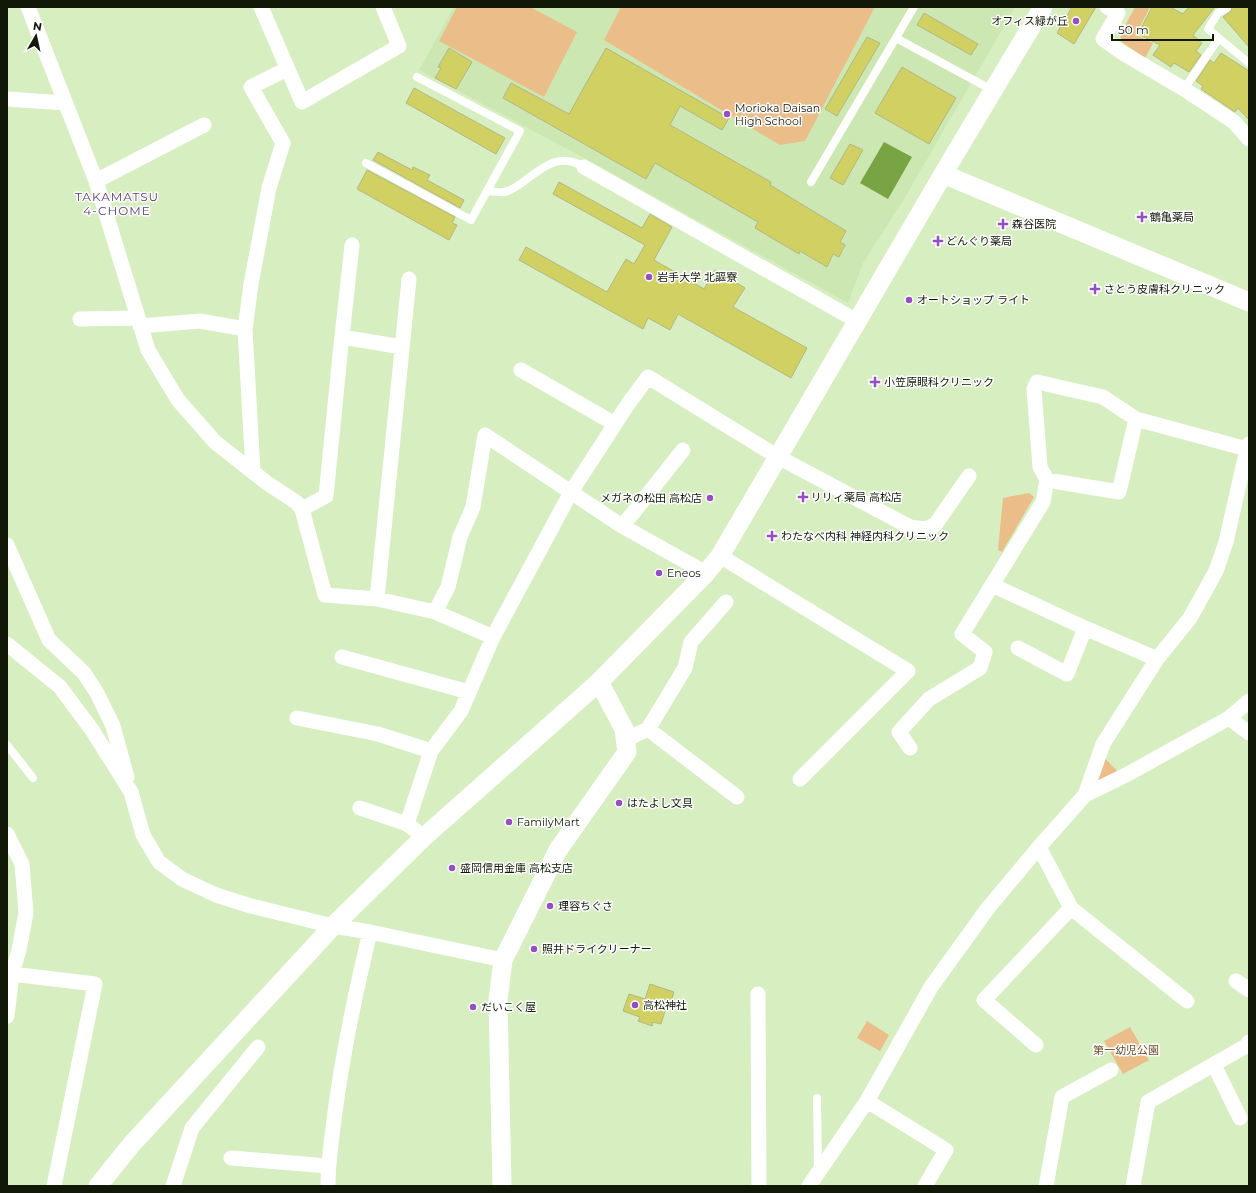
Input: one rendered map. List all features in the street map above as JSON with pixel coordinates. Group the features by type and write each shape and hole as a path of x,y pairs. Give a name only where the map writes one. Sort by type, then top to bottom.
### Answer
{"street":[{"path":"28,7 96,181 148,350 178,400 215,442 253,472 296,502 302,509 325,594 377,599 435,612 493,637"},
{"path":"261,7 302,102 399,46 383,7"},
{"path":"98,1186 131,1146 333,926 424,837 599,682 706,573 720,556 943,174 1043,7"},
{"path":"1115,9 1104,39 1121,52 1184,89 1234,122 1249,139"},
{"path":"253,472 245,329 251,284 269,188 282,143 252,87 287,69"},
{"path":"7,99 65,103"},
{"path":"96,181 204,125"},
{"path":"584,167 857,321"},
{"path":"943,174 1249,302"},
{"path":"302,509 326,496 352,245"},
{"path":"377,599 409,279"},
{"path":"80,319 139,322 200,321 245,329"},
{"path":"342,337 402,347"},
{"path":"521,370 616,424"},
{"path":"407,824 431,751 462,711 493,637 571,492 628,404 648,377 778,457 910,527 924,529 935,525 969,476"},
{"path":"809,1186 867,1101 931,987 988,908 1085,795 1103,744 1157,659 1190,618 1216,572 1226,542 1248,446 1136,419 1102,397 1037,382 1034,389 1040,467 1047,480 1043,502 962,634 985,652 980,668 929,699 899,732 910,748"},
{"path":"1047,480 1119,492 1136,419"},
{"path":"435,612 448,587 460,537 473,507 484,435 622,526 706,573"},
{"path":"622,526 683,450"},
{"path":"7,545 50,640 84,673 97,693 113,726 143,835 160,862 182,879 216,895 251,906 333,926 370,932 503,960"},
{"path":"720,556 908,671 800,779"},
{"path":"992,585 1157,659"},
{"path":"625,740 648,730 685,668 691,642 726,602"},
{"path":"1018,648 1067,674 1085,628"},
{"path":"7,644 60,686 92,730 130,792"},
{"path":"342,657 469,692"},
{"path":"502,1186 498,1000 503,960 558,850 627,752 624,729 599,682"},
{"path":"1085,795 1126,775 1229,718 1249,701"},
{"path":"297,718 378,734 431,751"},
{"path":"1229,718 1249,733"},
{"path":"648,730 737,797"},
{"path":"360,808 407,824 424,837"},
{"path":"7,834 22,864 26,913 13,948 12,974 7,1016"},
{"path":"1039,847 1071,908 1187,1000"},
{"path":"1036,1045 984,1000 1071,908"},
{"path":"328,1186 328,1166 340,1073 356,988 370,932"},
{"path":"12,974 95,984 54,1186"},
{"path":"1236,980 1249,990"},
{"path":"758,994 759,1186"},
{"path":"1133,1186 1148,1102 1246,1046 1249,1042"},
{"path":"173,1186 192,1128 258,1047"},
{"path":"1214,1065 1240,1118"},
{"path":"1046,1186 1062,1097 1111,1070"},
{"path":"867,1101 946,1150 925,1186"},
{"path":"231,1158 328,1166"}],"lane":[{"path":"811,182 914,7"},
{"path":"1226,7 1227,8 1218,13 1208,29 1249,63"},
{"path":"896,38 994,90"},
{"path":"1184,89 1219,38"},
{"path":"366,163 471,220 488,191 520,131 416,77"},
{"path":"488,191 504,192 516,188 537,171 551,163 565,160 576,161 584,167"},
{"path":"7,745 33,778"},
{"path":"817,1098 818,1172"}],"shaded area":[{"name":"Morioka Daisan High School","path":"454,7 1015,7 904,199 863,263 848,303 584,158 419,70"},
{"path":"884,142 912,157 888,199 860,183"}],"green space":[{"path":"457,7 530,7 577,32 544,97 439,41"},
{"path":"621,7 875,7 805,141 780,145 604,40"},
{"path":"1135,7 1150,7 1136,35 1153,43 1145,58 1122,42 1120,35"},
{"path":"1029,493 1034,497 1002,552 998,550 1003,498"},
{"path":"1104,757 1118,772 1097,782"},
{"path":"867,1021 889,1035 880,1051 857,1038"},
{"name":"第一幼児公園","path":"1130,1027 1149,1060 1123,1074 1104,1041"}],"building":[{"name":"オフィス緑が丘","path":"1072,7 1096,7 1074,44 1057,33"},
{"path":"1152,7 1170,7 1183,14 1189,7 1215,7 1193,35 1202,43 1196,51 1201,55 1189,72 1174,63 1171,67 1153,55 1160,45 1138,34"},
{"path":"1232,7 1249,7 1249,47 1223,17 1231,11"},
{"path":"924,13 978,44 971,55 917,25"},
{"path":"867,37 880,43 837,116 825,109"},
{"path":"449,48 472,62 456,89 435,78 441,68 438,67"},
{"path":"606,48 729,118 722,130 680,106 670,125 771,182 770,185 846,231 840,242 845,245 839,257 833,254 827,267 800,251 799,254 755,228 758,222 655,163 646,179 503,98 511,83 569,114"},
{"path":"1221,53 1249,71 1249,120 1238,108 1235,112 1201,89 1203,86 1196,81 1210,60 1214,63"},
{"path":"902,67 956,98 929,144 875,113"},
{"path":"414,88 505,138 496,154 406,103"},
{"path":"850,144 863,150 843,185 830,178"},
{"path":"378,152 412,170 413,167 430,175 427,180 464,200 460,208 373,160"},
{"path":"367,170 455,217 452,223 457,225 449,240 357,189"},
{"name":"岩手大学 北謳寮","path":"559,182 642,228 650,214 672,227 654,260 704,289 715,270 745,288 733,307 807,348 791,378 678,314 670,330 648,318 643,329 519,260 526,247 607,292 626,259 634,264 645,245 553,194"},
{"name":"高松神社","path":"650,984 674,992 670,1005 667,1005 661,1024 653,1022 652,1026 638,1021 640,1017 623,1011 629,994 645,999"}],"place":[{"name":"オフィス緑が丘","path":"1076,21"},
{"name":"Morioka Daisan High School","path":"727,114"},
{"name":"鶴亀薬局","path":"1142,217"},
{"name":"森谷医院","path":"1003,224"},
{"name":"どんぐり薬局","path":"938,241"},
{"name":"岩手大学 北謳寮","path":"649,277"},
{"name":"さとう皮膚科クリニック","path":"1095,289"},
{"name":"オートショップ ライト","path":"909,300"},
{"name":"小笠原眼科クリニック","path":"875,382"},
{"name":"リリィ薬局 高松店","path":"803,497"},
{"name":"メガネの松田 高松店","path":"710,498"},
{"name":"わたなべ内科 神経内科クリニック","path":"772,536"},
{"name":"Eneos","path":"659,573"},
{"name":"はたよし文具","path":"619,803"},
{"name":"FamilyMart","path":"509,822"},
{"name":"盛岡信用金庫 高松支店","path":"452,868"},
{"name":"理容ちぐさ","path":"550,906"},
{"name":"照井ドライクリーナー","path":"534,949"},
{"name":"高松神社","path":"635,1005"},
{"name":"だいこく屋","path":"473,1007"}],"district":[{"name":"TAKAMATSU 4-CHOME","path":"117,203"}]}
